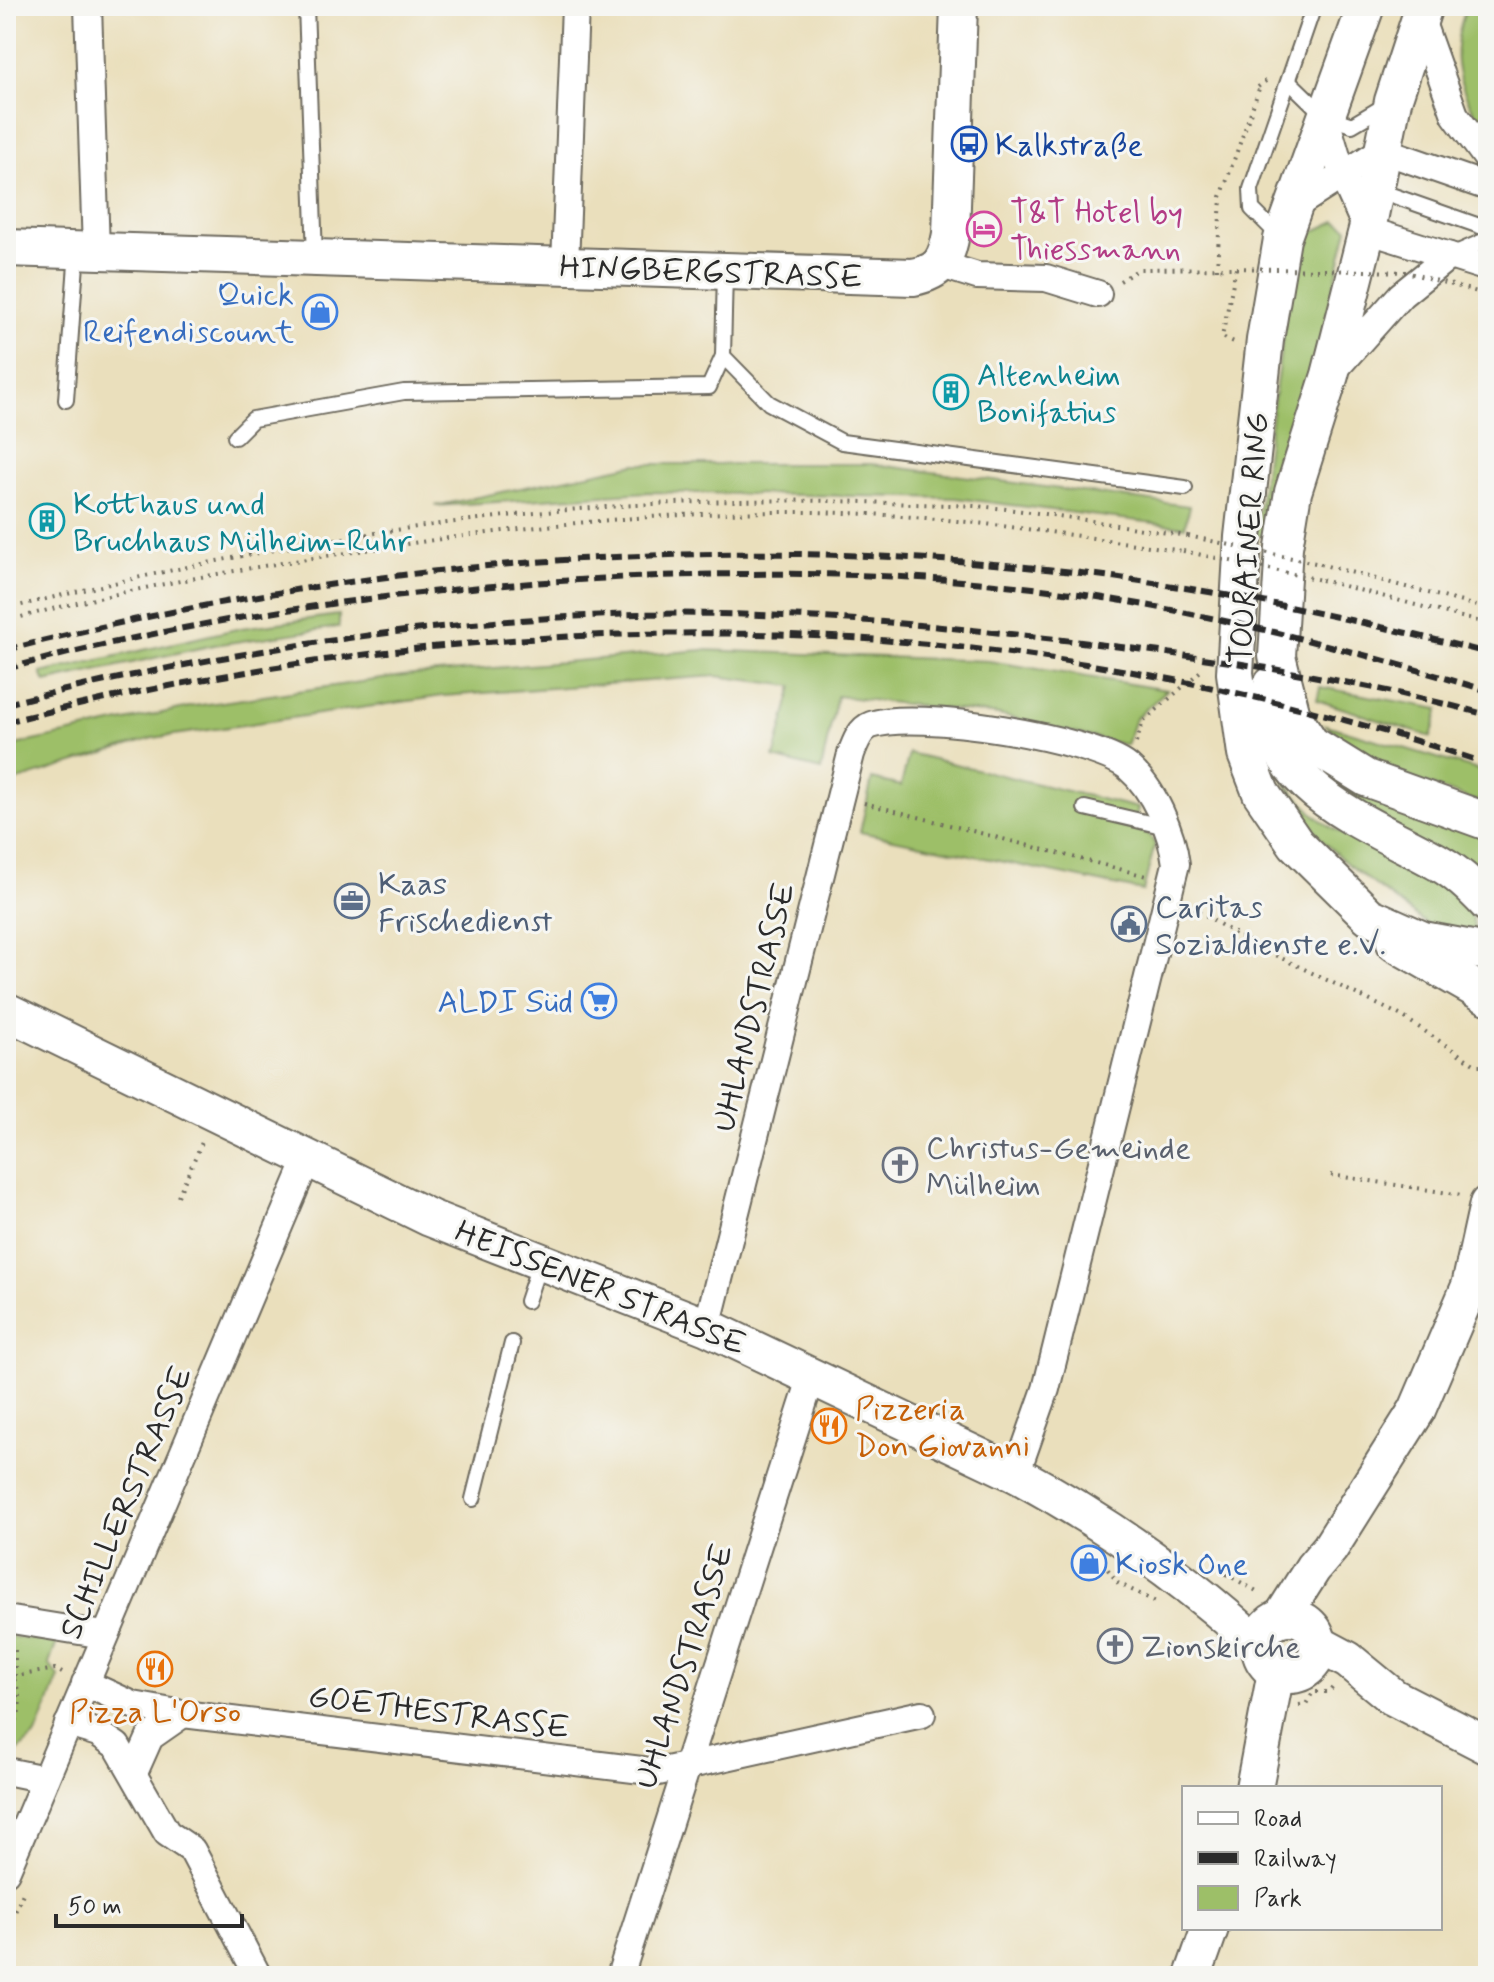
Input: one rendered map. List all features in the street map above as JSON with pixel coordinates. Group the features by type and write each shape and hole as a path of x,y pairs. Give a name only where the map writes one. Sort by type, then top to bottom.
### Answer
{"main road":[{"path":"942,265 951,234 959,6"},
{"name":"TOURAINER RING","path":"1366,6 1286,224 1265,340 1248,492 1235,673 1246,754 1261,793 1296,844 1369,916 1423,940 1488,952"},
{"name":"TOURAINER RING","path":"1422,12 1393,101 1382,150 1359,183 1367,230 1330,375 1293,492 1284,547 1277,656 1292,715 1311,744 1366,778 1488,822"},
{"name":"HINGBERGSTRASSE","path":"6,248 913,277 932,274 942,265"},
{"path":"1277,656 1271,697 1274,735 1290,762 1316,792 1347,816 1444,865 1488,904"},
{"path":"1369,916 1389,939 1421,961 1488,996"},
{"name":"HEISSENER STRASSE","path":"6,1011 430,1218 707,1327 1016,1474 1065,1501 1171,1592 1295,1655 1348,1660 1393,1697 1488,1746"},
{"path":"1258,1776 1280,1733 1313,1568 1330,1548 1417,1410 1470,1286 1477,1200"},
{"path":"1193,1976 1209,1930"}],"street":[{"path":"87,250 88,6"},
{"path":"565,265 575,6"},
{"path":"1422,12 1455,115 1488,160"},
{"path":"1286,224 1359,183 1325,116"},
{"path":"1382,150 1488,187"},
{"path":"1367,230 1488,268"},
{"path":"1330,375 1401,295 1449,256"},
{"path":"942,265 977,276 1046,278 1098,294"},
{"name":"UHLANDSTRASSE","path":"707,1327 851,754 859,736 869,725 887,722 994,727 1107,756 1127,767"},
{"path":"1016,1474 1046,1389 1176,864 1166,827 1146,790 1127,767"},
{"name":"SCHILLERSTRASSE","path":"6,1872 307,1160"},
{"name":"UHLANDSTRASSE","path":"620,1976 812,1376"},
{"path":"11,1621 104,1635"},
{"name":"GOETHESTRASSE","path":"85,1683 133,1705 183,1714 658,1772 922,1714"},
{"path":"134,1773 150,1737 183,1714"},
{"path":"68,1724 98,1733 117,1746 167,1833 192,1850 258,1976"},
{"path":"6,1771 45,1779"}],"lane":[{"path":"306,6 315,257"},
{"path":"1286,224 1252,209 1251,189 1314,6"},
{"path":"1290,82 1325,116 1352,125 1393,101"},
{"path":"1359,183 1488,229"},
{"path":"1449,256 1473,242 1488,239"},
{"path":"66,400 87,250"},
{"path":"235,437 253,419 404,392 709,387 723,356 725,271"},
{"path":"723,356 769,403 842,442 1185,488"},
{"path":"1085,808 1166,827"},
{"path":"527,1301 541,1261"},
{"path":"473,1499 512,1343"}],"path":[{"path":"1217,269 1221,197 1258,87 1290,82"},
{"path":"1236,268 1222,337 1244,346"},
{"path":"1098,294 1139,269 1236,268 1406,272 1488,295"},
{"path":"6,609 147,575 468,520 595,506 805,499 996,508 1188,536 1320,564 1488,609"},
{"path":"6,621 175,580 469,533 596,520 806,512 993,524 1183,551 1321,580 1488,624"},
{"path":"1127,767 1143,722 1214,658"},
{"path":"867,803 1147,875"},
{"path":"1169,892 1256,946 1402,1016 1477,1066 1485,1066 1484,1035 1488,1035"},
{"path":"178,1196 205,1134"},
{"path":"1331,1175 1477,1200"},
{"path":"1095,1552 1118,1583 1171,1592"},
{"path":"6,1727 15,1724 21,1710 11,1621"},
{"path":"1295,1655 1329,1692 1313,1692 1306,1704 1295,1655"},
{"path":"6,1666 15,1678"},
{"path":"6,1678 55,1669 85,1683"}],"green space":[{"path":"1467,6 1488,6 1488,134 1469,102 1458,73 1457,42"},
{"path":"1336,221 1348,228 1322,335 1283,466 1267,537 1255,535 1294,256 1310,233"},
{"path":"636,464 871,464 1189,506 1185,527 956,498 648,492 435,506"},
{"path":"339,615 339,627 214,645 45,682 41,673 241,628"},
{"path":"703,650 989,661 1167,690 1135,719 1126,745 999,715 837,696 821,770 774,758 793,686 716,676 443,696 153,738 6,784 6,747 194,706 403,676"},
{"path":"1320,687 1439,709 1431,737 1317,700"},
{"path":"1326,725 1488,773 1488,805 1381,765"},
{"path":"909,753 1138,808 1133,829 1148,833 1155,844 1143,891 860,832 872,779 901,786"},
{"path":"1327,776 1350,788 1488,837 1488,894 1321,784"},
{"path":"1283,780 1322,821 1414,868 1458,898 1471,916 1475,936 1428,925 1345,862 1321,839"},
{"path":"6,1636 57,1642 49,1664 59,1677 36,1735 13,1755 6,1754"}],"railway":[{"path":"6,650 139,619 274,593 410,574 548,561 686,555 823,555 961,561 1146,582 1294,608 1488,653"},
{"path":"6,669 224,621 372,599 595,579 782,574 968,582 1142,604 1292,636 1488,691"},
{"path":"6,704 162,669 320,642 558,617 695,614 808,617 920,625 1139,649 1340,681 1488,715"},
{"path":"6,722 194,681 380,653 566,637 750,634 935,645 1119,670 1303,709 1488,764"}],"place":[{"name":"Kalkstraße","path":"969,144"},
{"name":"T&T Hotel by Thiessmann","path":"984,229"},
{"name":"Quick Reifendiscount","path":"320,312"},
{"name":"Altenheim Bonifatius","path":"951,392"},
{"name":"Kotthaus und Bruchhaus Mülheim-Ruhr","path":"47,521"},
{"name":"Kaas Frischedienst","path":"352,901"},
{"name":"Caritas Sozialdienste e.V.","path":"1129,924"},
{"name":"ALDI Süd","path":"599,1001"},
{"name":"Christus-Gemeinde Mülheim","path":"900,1165"},
{"name":"Pizzeria Don Giovanni","path":"829,1426"},
{"name":"Kiosk One","path":"1089,1563"},
{"name":"Zionskirche","path":"1115,1646"},
{"name":"Pizza L'Orso","path":"155,1669"}]}
